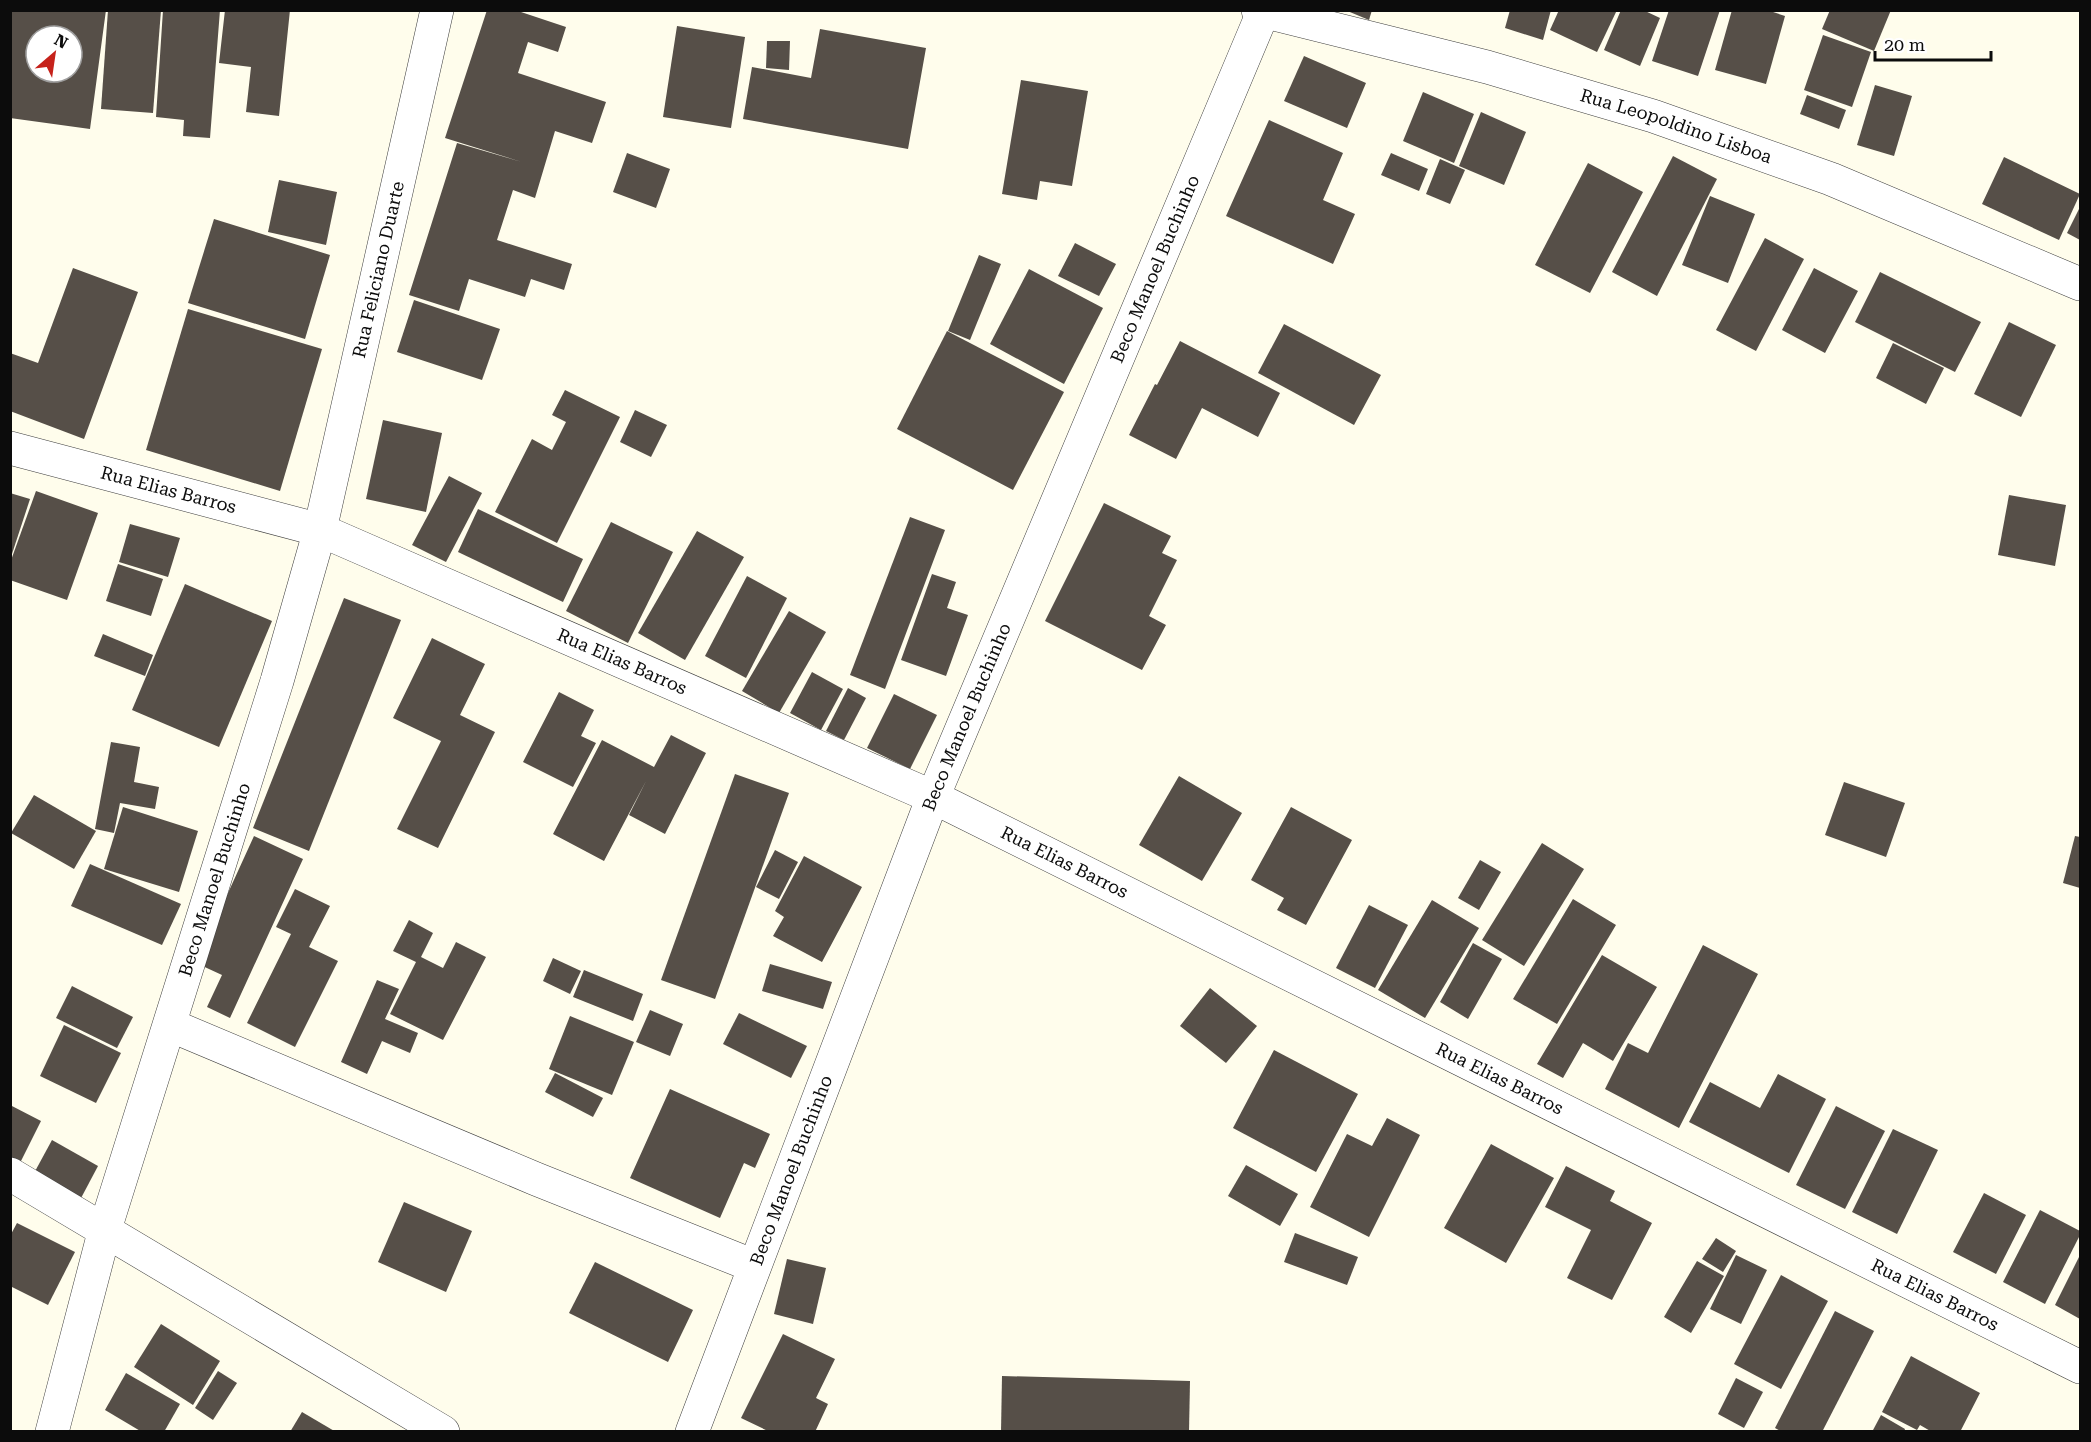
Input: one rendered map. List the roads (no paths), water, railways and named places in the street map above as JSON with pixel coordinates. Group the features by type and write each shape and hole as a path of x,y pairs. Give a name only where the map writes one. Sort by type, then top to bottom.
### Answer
{"street":[{"name":"Rua Feliciano Duarte","path":"320,530 437,10"},
{"name":"Rua Leopoldino Lisboa","path":"1258,10 1486,67 1653,116 1831,179 2080,284"},
{"name":"Beco Manoel Buchinho","path":"692,1431 933,797 1264,11"},
{"name":"Rua Elias Barros","path":"10,448 320,530 933,797 2080,1367"},
{"name":"Beco Manoel Buchinho","path":"105,1229 277,681 320,530"},
{"path":"170,1025 536,1179 754,1266"},
{"path":"10,1174 443,1431"},
{"path":"52,1431 105,1229"}]}
